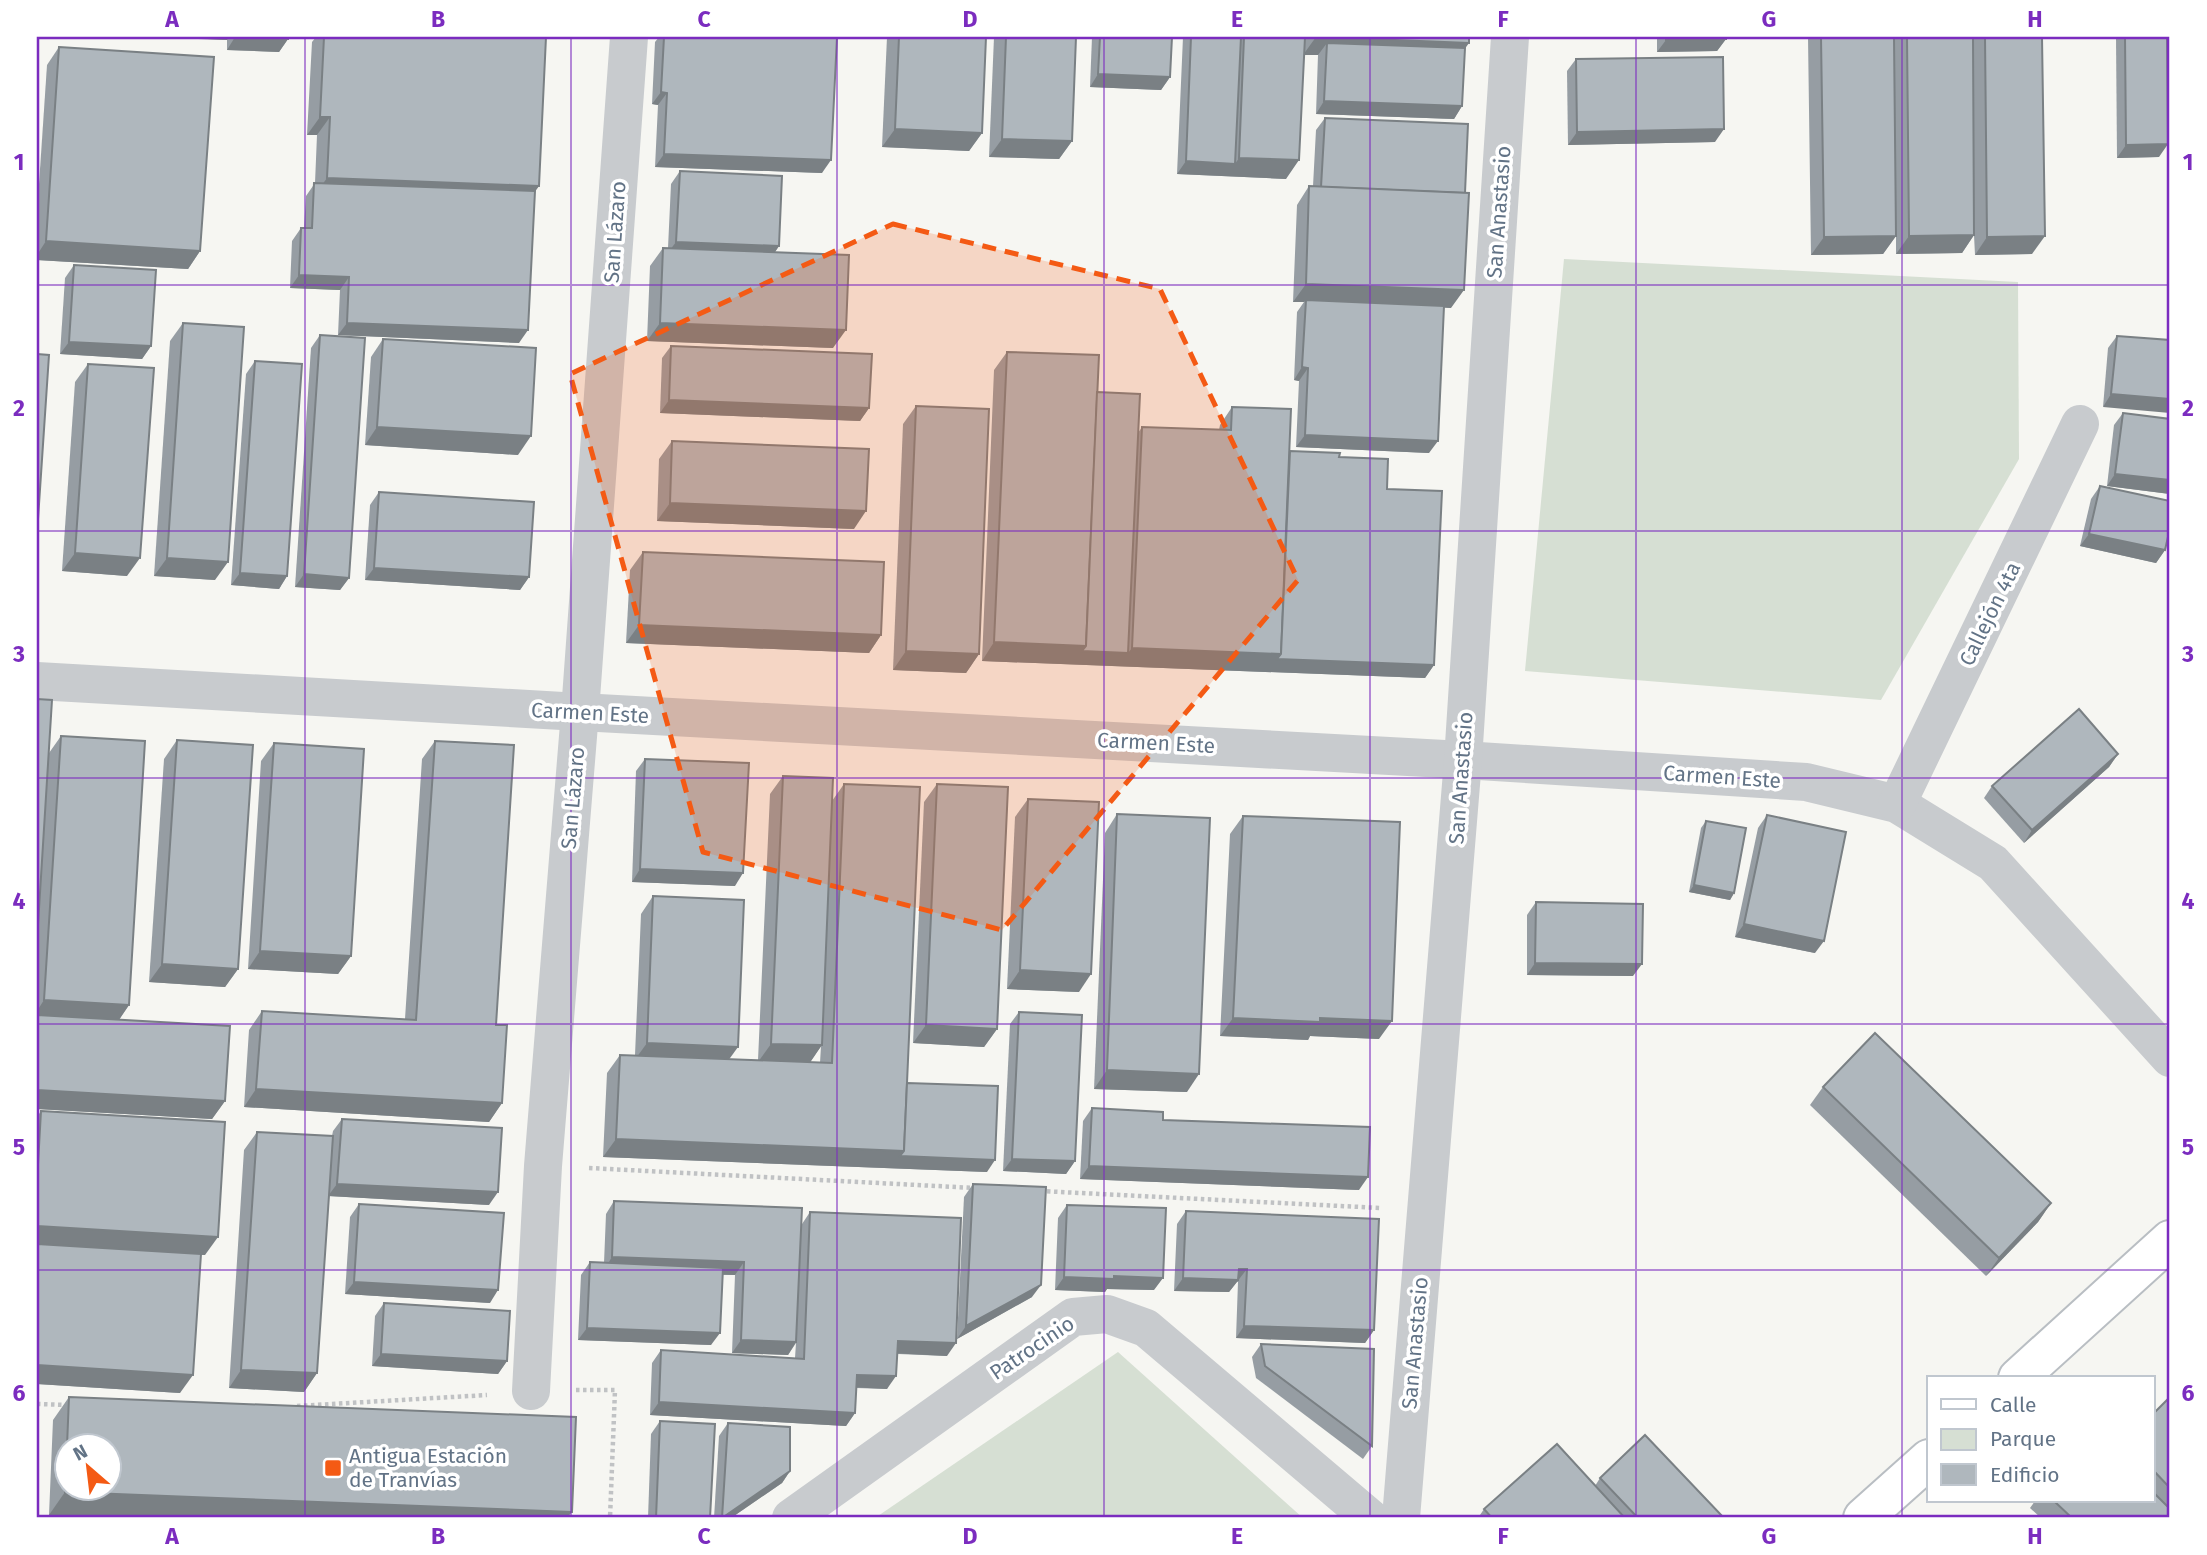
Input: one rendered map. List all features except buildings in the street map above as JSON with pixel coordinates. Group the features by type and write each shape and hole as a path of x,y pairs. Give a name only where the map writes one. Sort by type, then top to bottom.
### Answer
{"main road":[{"path":"2020,1376 2170,1240"},
{"path":"1863,1518 1927,1460"}],"street":[{"name":"San Lázaro","path":"531,1391 543,1166 580,712 629,37"},
{"name":"San Anastasio","path":"1401,1518 1463,760 1510,37"},
{"name":"Callejón 4ta","path":"1897,804 2081,424"},
{"name":"Carmen Este","path":"37,681 1463,760 1806,782 1897,804 1993,863 2170,1058"},
{"name":"Patrocinio","path":"791,1518 1073,1317 1107,1314 1146,1328 1370,1518"}],"path":[{"path":"543,1166 985,1188"},
{"path":"1040,1191 1426,1210"},
{"path":"292,1407 531,1391 615,1390 610,1518"},
{"path":"37,1404 77,1406"}],"highlighted area":[{"path":"893,224 1160,289 1298,580 1002,930 703,852 570,374"}],"green space":[{"path":"1564,259 2018,282 2019,459 1881,700 1525,671"},
{"path":"1118,1352 1303,1518 875,1518"}],"place":[{"name":"Antigua Estación de Tranvías","path":"333,1468"}]}
